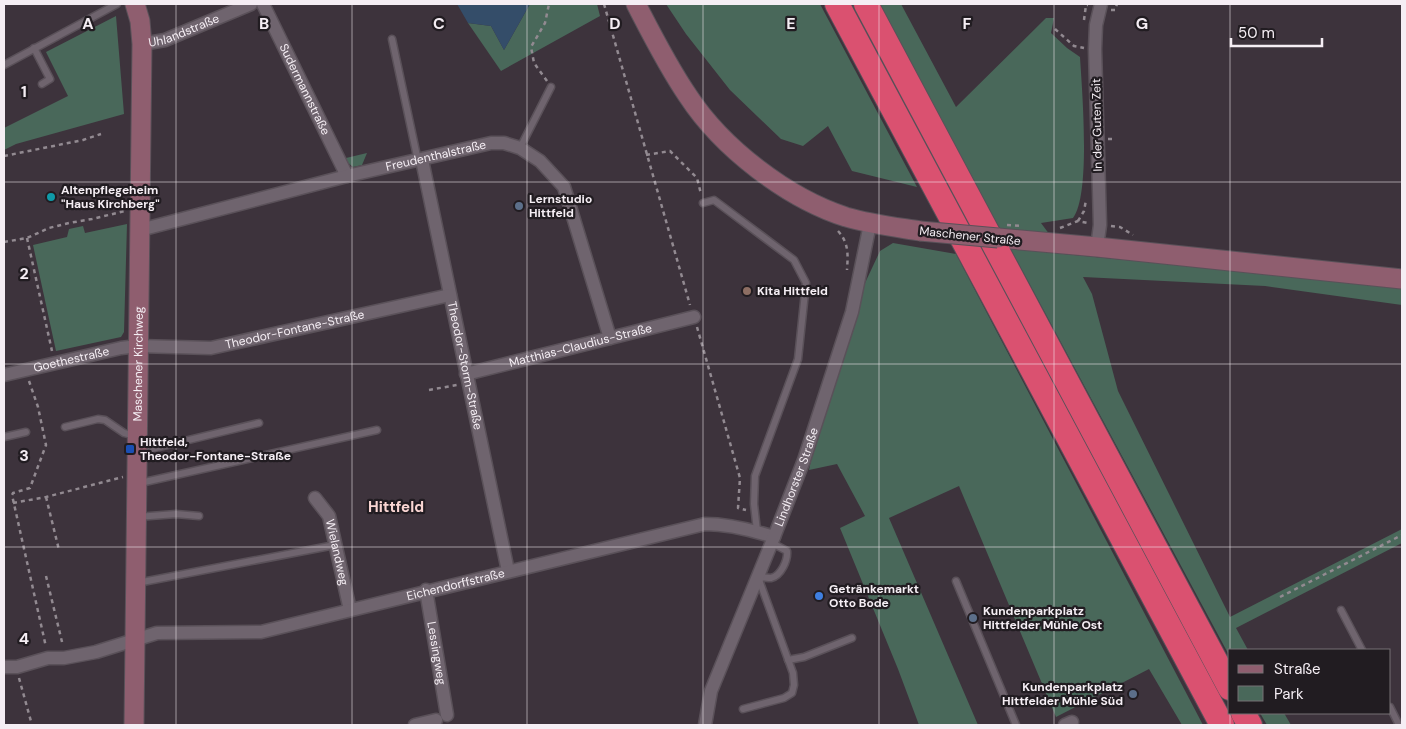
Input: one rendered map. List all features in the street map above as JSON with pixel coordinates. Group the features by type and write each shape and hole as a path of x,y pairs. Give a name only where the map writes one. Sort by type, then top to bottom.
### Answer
{"highway":[{"path":"837,4 1222,725"},
{"path":"866,4 1228,684"},
{"path":"1244,714 1250,725"}],"main road":[{"name":"Maschener Kirchweg","path":"134,725 142,44 140,21 135,4"},
{"name":"Maschener Straße","path":"636,4 670,68 689,98 710,125 733,148 776,181 801,197 836,213 870,224 920,231 1097,247 1402,279"}],"street":[{"name":"Uhlandstraße","path":"142,44 165,40 251,4"},
{"name":"Sudermannstraße","path":"263,4 347,176"},
{"name":"In der Guten Zeit","path":"1097,247 1100,225 1095,49 1096,25 1101,4"},
{"name":"Freudenthalstraße","path":"140,230 347,176 491,144 504,143 520,148 540,161 557,177 564,187 610,338"},
{"name":"Theodor-Storm-Straße","path":"420,160 508,571"},
{"name":"Lindhorster Straße","path":"705,725 711,691 804,460 852,312 870,224"},
{"name":"Theodor-Fontane-Straße","path":"138,346 211,348 450,295"},
{"name":"Matthias-Claudius-Straße","path":"467,378 610,338 694,317"},
{"name":"Goethestraße","path":"4,375 110,350 138,346"},
{"name":"Wielandweg","path":"315,498 329,516 350,610"},
{"name":"Eichendorffstraße","path":"135,639 157,633 261,632 426,590 706,524 720,524 757,532 773,540"},
{"name":"Lessingweg","path":"415,725 441,718 426,590"},
{"path":"10,667 48,658 66,658 96,652 135,639"}],"lane":[{"path":"4,65 116,4"},
{"path":"392,39 420,160"},
{"path":"34,48 50,79 42,84"},
{"path":"520,148 551,87"},
{"path":"703,203 714,200 794,260 806,283 798,360 755,476 757,532"},
{"path":"65,427 105,420 137,444 259,422"},
{"path":"137,480 377,430"},
{"path":"4,437 26,432"},
{"path":"136,517 176,514 199,516"},
{"path":"743,709 784,698 792,693 794,685 793,672 758,577 771,578 778,574 785,563 787,551 773,540"},
{"path":"135,583 335,545"},
{"path":"956,581 1016,725"},
{"path":"1341,610 1361,649"},
{"path":"788,660 804,657 852,638"},
{"path":"1391,709 1399,725"}],"path":[{"path":"549,4 545,22 531,47 534,63 551,87"},
{"path":"604,4 740,478 738,508 755,513"},
{"path":"1055,29 1074,46 1095,49"},
{"path":"4,156 83,140 101,134"},
{"path":"646,155 670,151 697,178 703,203"},
{"path":"4,242 26,238 49,228 69,223 92,220 123,211 140,209"},
{"path":"26,238 55,364"},
{"path":"25,371 38,407 46,446 30,488 13,493 13,503 48,658"},
{"path":"429,390 444,389 467,378"},
{"path":"13,503 46,497 120,477 137,480"},
{"path":"46,497 59,550"},
{"path":"1280,596 1402,535"},
{"path":"46,576 66,658"},
{"path":"10,667 32,725"}],"green space":[{"path":"530,4 597,4 600,16 501,71 468,23 491,26 504,50"},
{"path":"666,4 820,4 917,187 852,171 828,126 803,146 781,139 730,90 686,34"},
{"path":"879,4 901,4 956,107 1046,18 1054,18 1051,33 1080,57 1083,116 1084,165 1079,206 1073,218 1041,223 1064,254 1402,287 1402,305 1265,286 1083,277 1092,294 1118,391 1230,617 1402,529 1402,543 1236,628 1247,649 1228,649 1228,653"},
{"path":"116,16 124,114 16,144 4,150 4,128 68,96 46,52"},
{"path":"367,153 362,165 353,167 346,161 346,158"},
{"path":"127,224 124,332 121,337 56,351 33,245 67,237 69,229 83,226 85,233"},
{"path":"893,243 956,254 1203,725 1182,725 1149,669 1056,717 959,486 889,518 978,725 919,725 840,528 865,516 837,464 809,470 813,450 865,283 880,251"},
{"path":"1261,714 1285,714 1291,725 1267,725"}],"water":[{"path":"457,4 530,4 504,50 491,26 468,23"}],"place":[{"name":"Altenpflegeheim \"Haus Kirchberg\"","path":"51,197"},
{"name":"Lernstudio Hittfeld","path":"519,206"},
{"name":"Kita Hittfeld","path":"747,291"},
{"name":"Hittfeld, Theodor-Fontane-Straße","path":"130,449"},
{"name":"Getränkemarkt Otto Bode","path":"819,596"},
{"name":"Kundenparkplatz Hittfelder Mühle Ost","path":"973,618"},
{"name":"Kundenparkplatz Hittfelder Mühle Süd","path":"1133,694"}],"district":[{"name":"Hittfeld","path":"396,507"}]}
